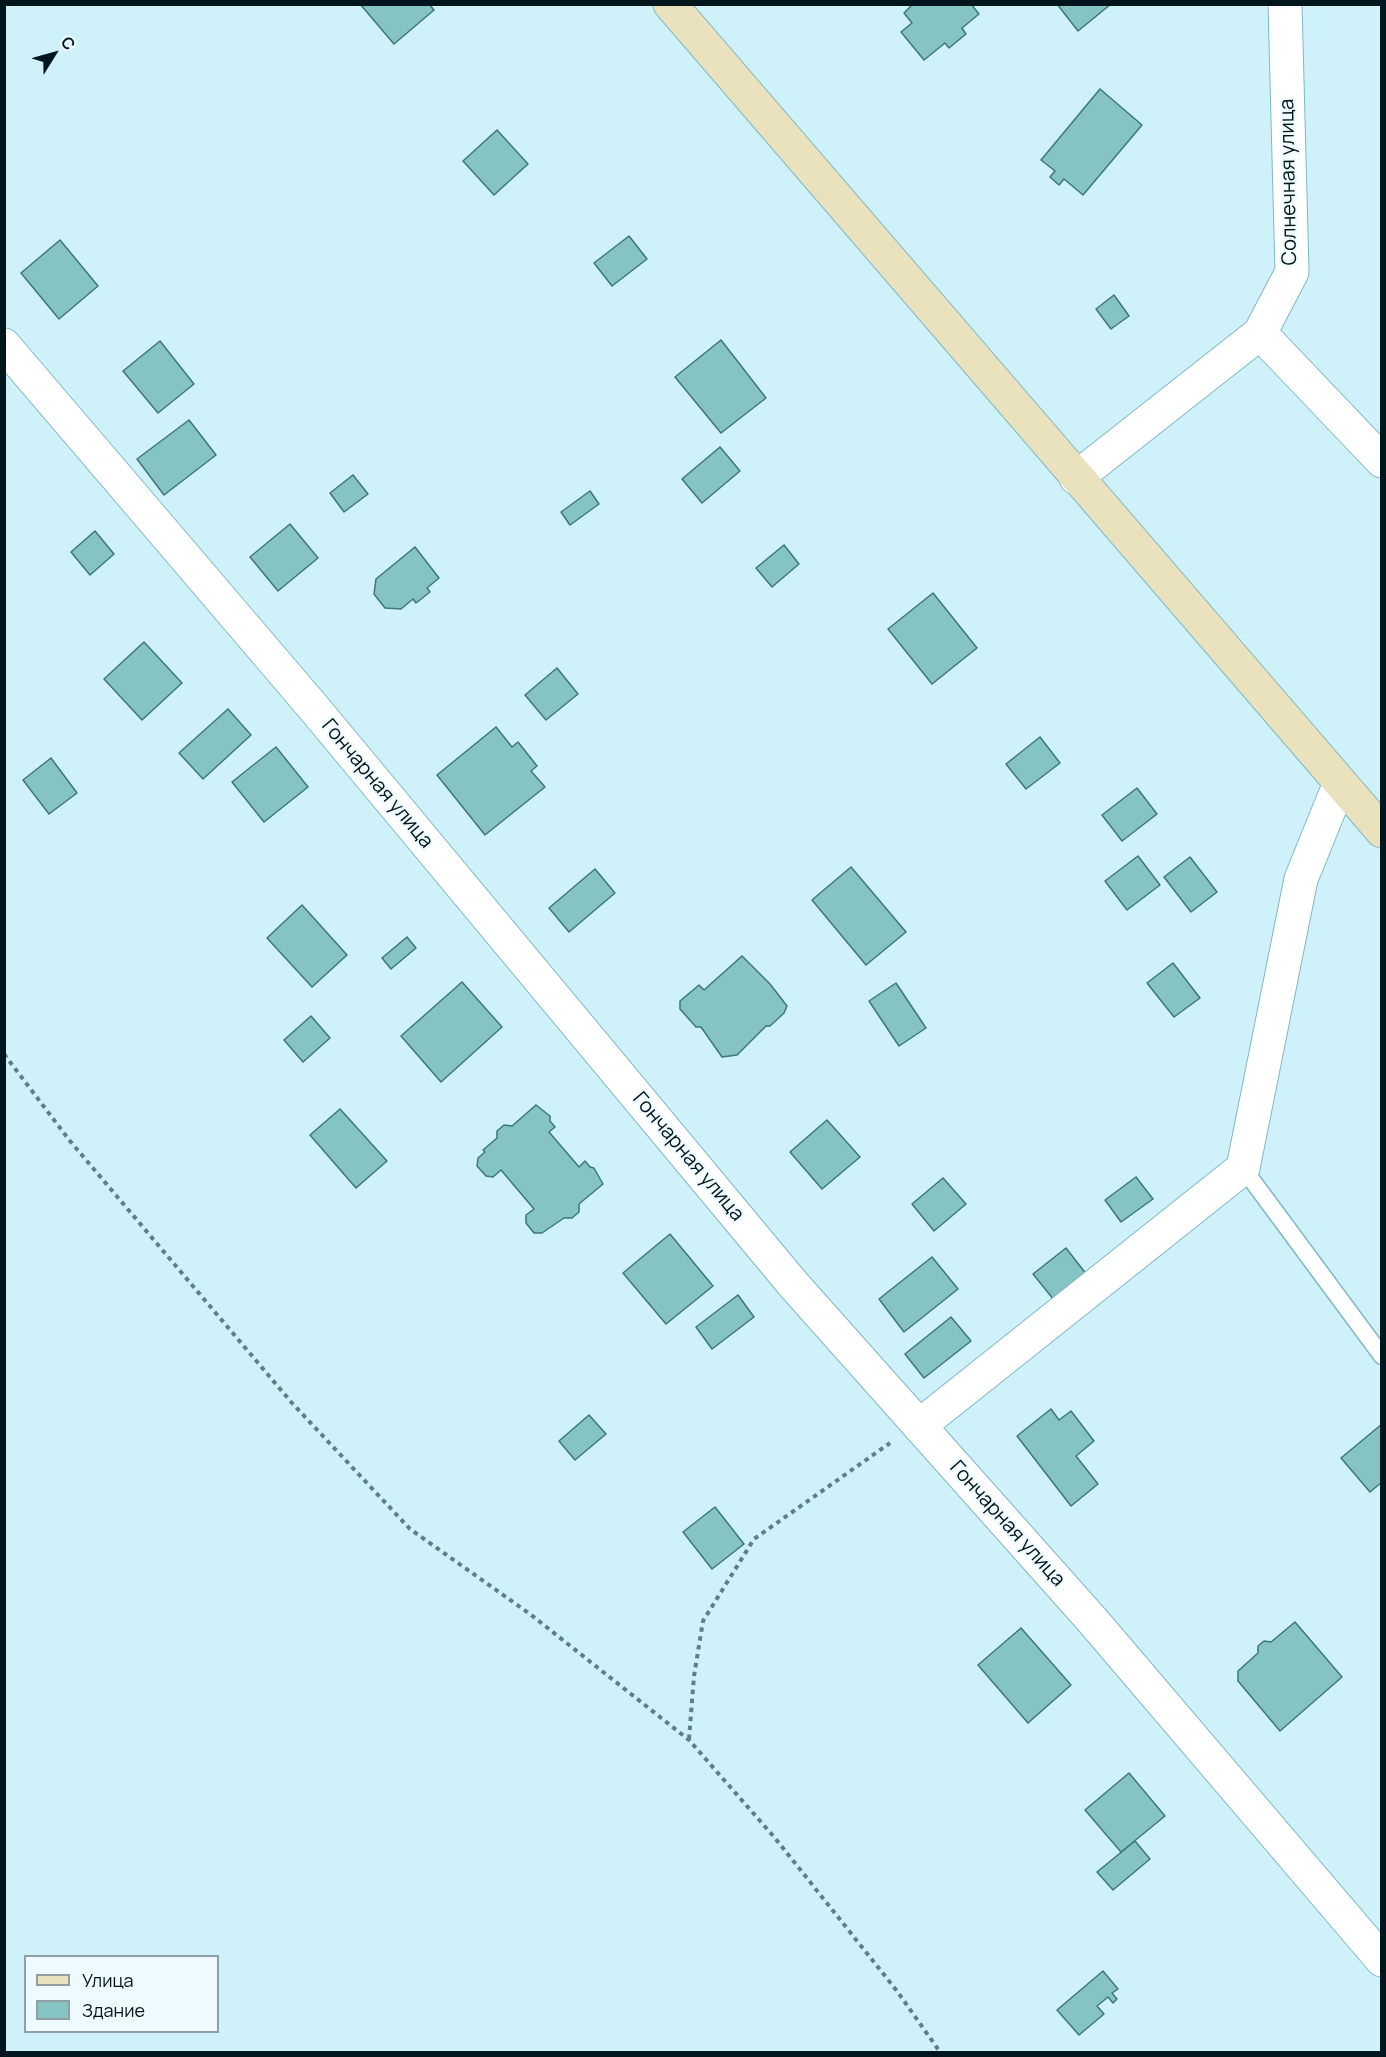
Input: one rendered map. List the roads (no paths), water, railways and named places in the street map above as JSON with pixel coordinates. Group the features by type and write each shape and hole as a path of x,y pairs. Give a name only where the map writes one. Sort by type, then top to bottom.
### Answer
{"main road":[{"path":"670,4 1382,831"}],"street":[{"name":"Солнечная улица","path":"1076,478 1260,333 1292,272 1285,4"},
{"path":"1260,333 1382,461"},
{"name":"Гончарная улица","path":"4,345 320,716 793,1284 1093,1621 1382,1960"},
{"path":"919,1426 1243,1168 1302,879 1340,783"}],"lane":[{"path":"1243,1168 1382,1356"}]}
